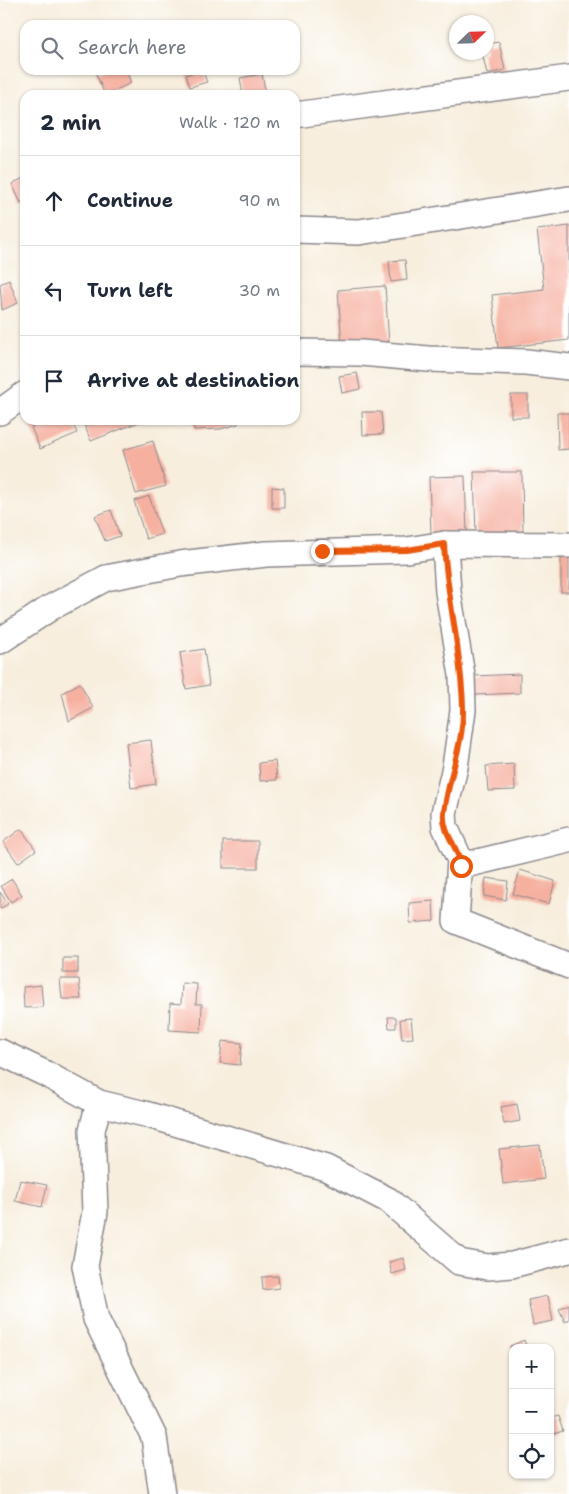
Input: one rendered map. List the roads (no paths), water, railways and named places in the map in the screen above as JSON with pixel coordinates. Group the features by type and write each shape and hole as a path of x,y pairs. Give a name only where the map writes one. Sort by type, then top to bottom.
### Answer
{"street":[{"path":"300,114 569,78"},
{"path":"300,230 359,232 569,200"},
{"path":"300,352 526,362 569,367"},
{"path":"0,411 20,397"},
{"path":"0,641 50,608 106,578 180,564 266,554 407,550 444,544 569,545"},
{"path":"444,544 449,600 462,675 463,710 456,767 444,813 445,827 461,866 456,921 569,966"},
{"path":"461,866 569,840"},
{"path":"0,1052 44,1072 100,1103 145,1114 326,1168 388,1200 459,1262 488,1268 512,1266 569,1250"},
{"path":"100,1103 92,1130 96,1212 85,1266 96,1318 154,1436 162,1494"}]}
